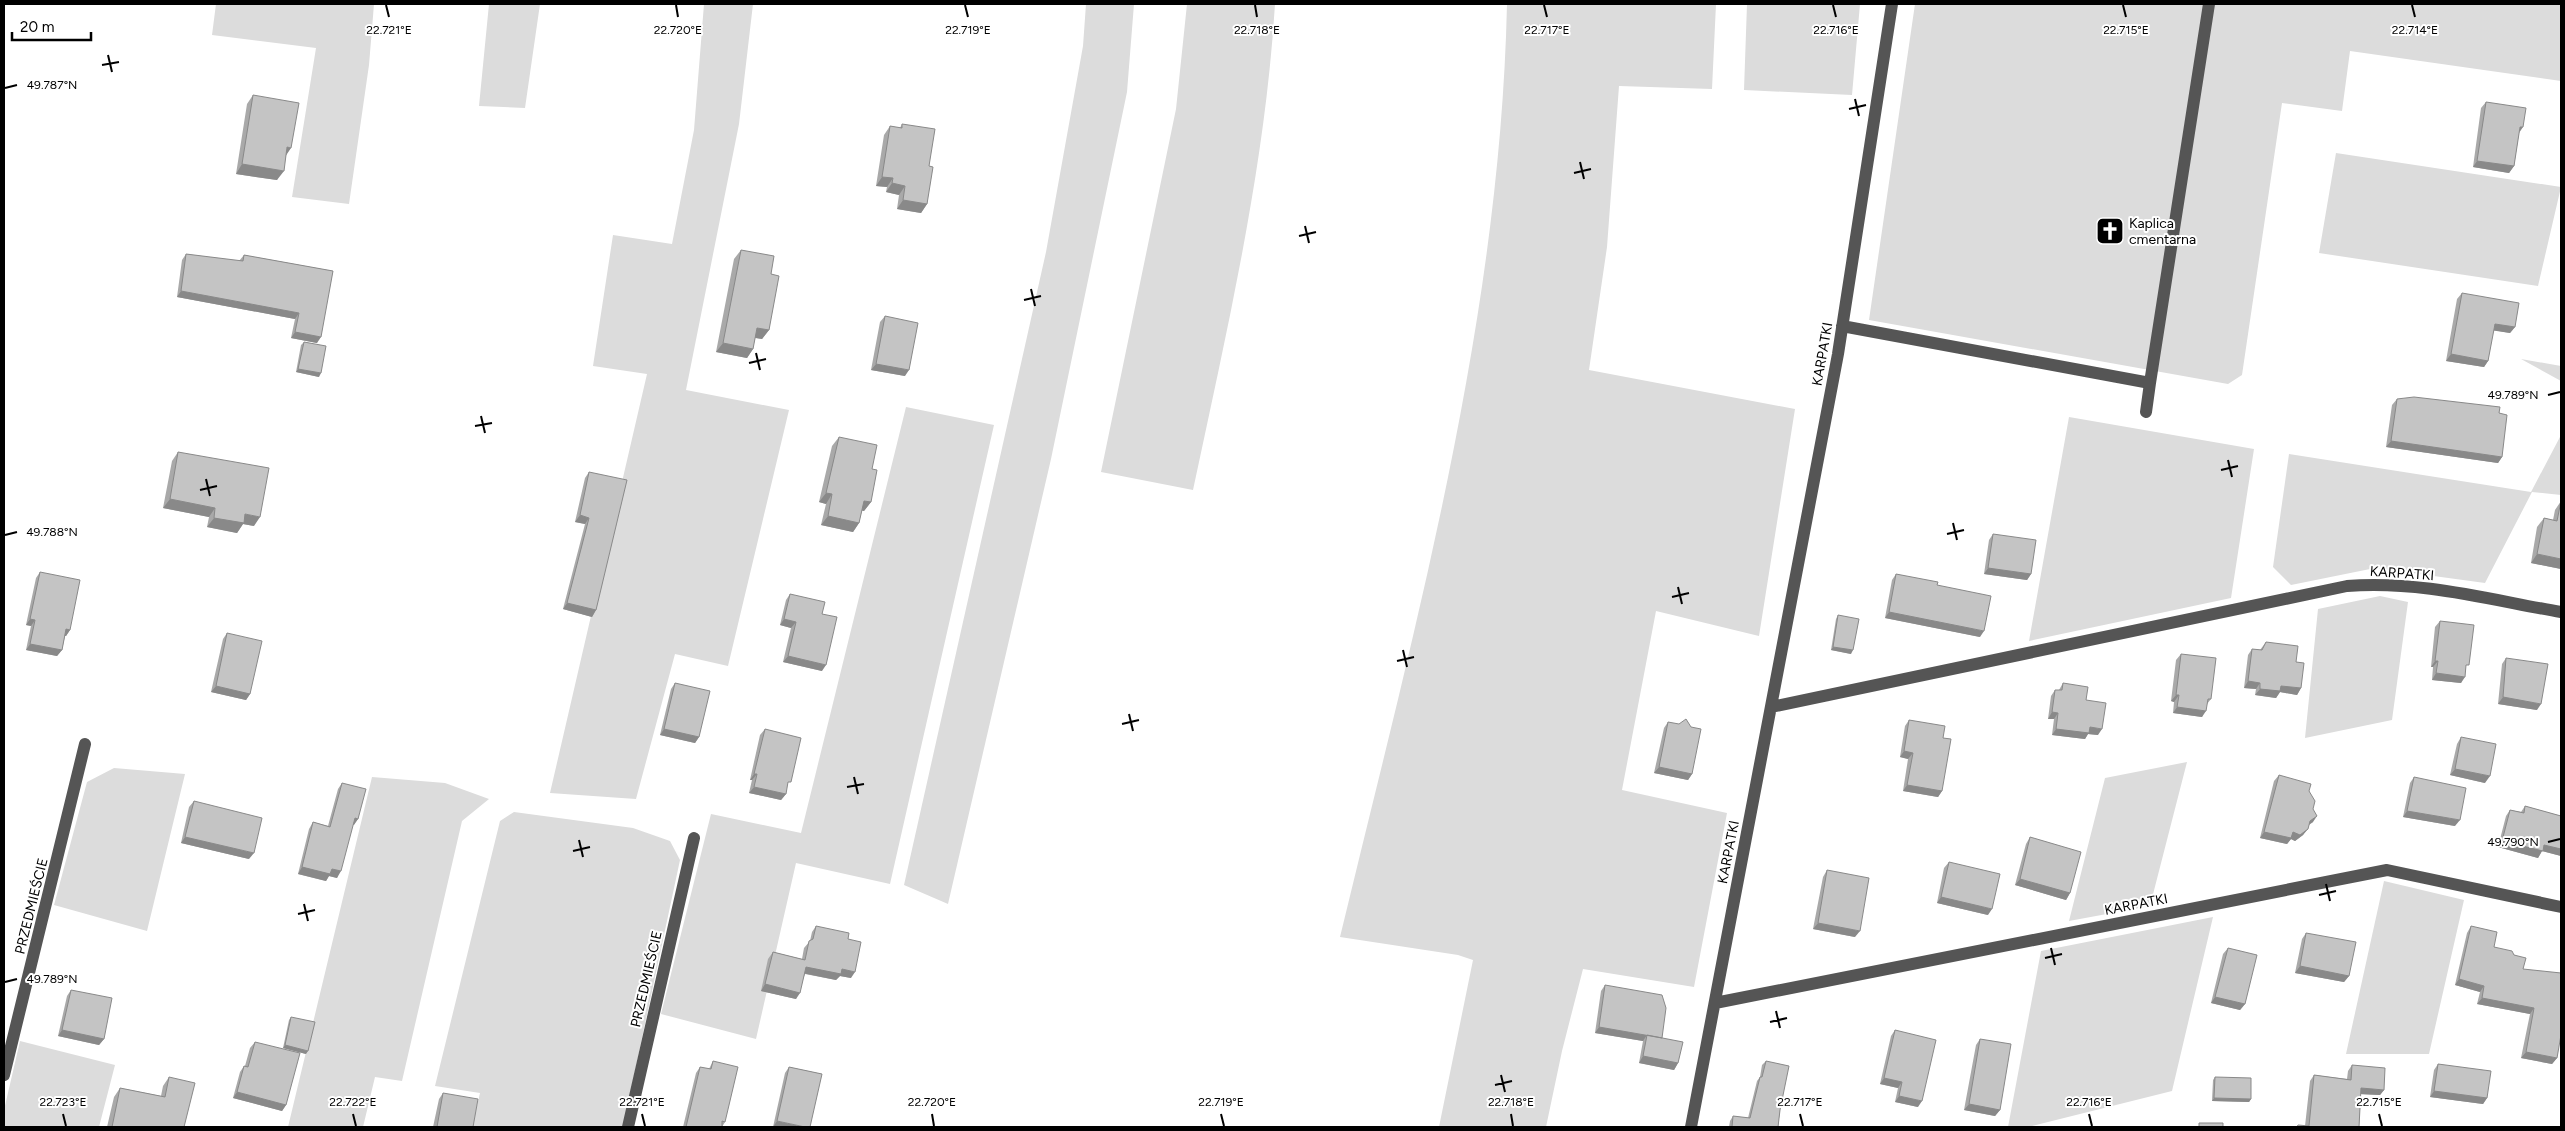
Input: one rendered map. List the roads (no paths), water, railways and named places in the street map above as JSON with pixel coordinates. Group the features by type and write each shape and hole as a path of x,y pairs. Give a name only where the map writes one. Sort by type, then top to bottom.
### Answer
{"street":[{"name":"KARPATKI","path":"1691,1127 1842,326 1892,4"},
{"path":"2146,412 2209,4"},
{"path":"1842,326 2150,383"},
{"name":"KARPATKI","path":"1771,708 2347,586 2381,584 2420,588 2561,612"},
{"name":"PRZEDMIEŚCIE","path":"4,1075 85,744"},
{"name":"PRZEDMIEŚCIE","path":"628,1127 694,838"},
{"name":"KARPATKI","path":"1715,1003 2387,870 2561,907"}],"place":[{"name":"Kaplica cmentarna","path":"2110,231"}]}
